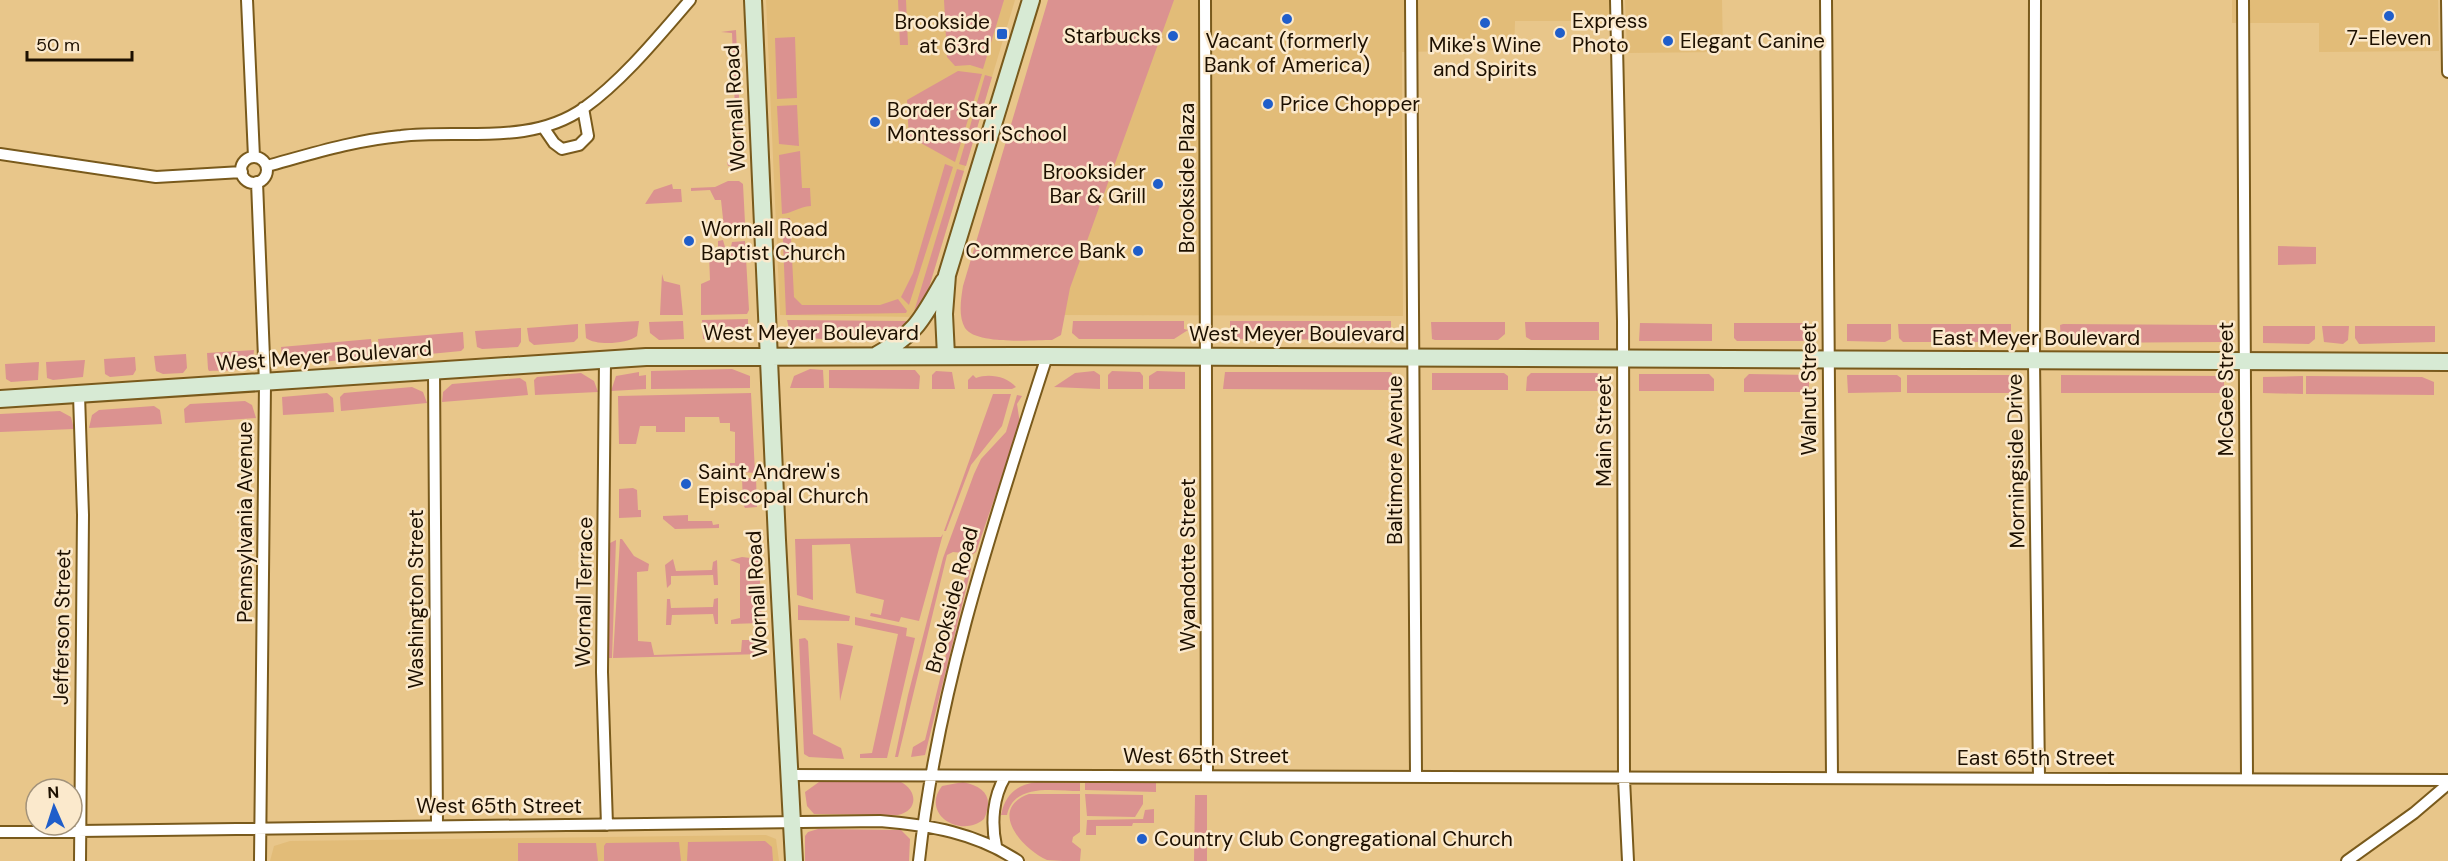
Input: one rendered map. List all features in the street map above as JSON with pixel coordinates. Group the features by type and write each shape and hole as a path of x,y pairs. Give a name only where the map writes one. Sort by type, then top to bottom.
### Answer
{"main road":[{"name":"Wornall Road","path":"753,0 768,355 794,861"},
{"path":"946,356 944,314 947,275 1031,0"},
{"path":"876,356 902,341 914,330 947,275"},
{"name":"West Meyer Boulevard","path":"0,399 605,359 768,355 1623,359"},
{"name":"East Meyer Boulevard","path":"1623,359 2448,362"}],"street":[{"path":"247,0 254,157"},
{"path":"267,166 334,148 400,136 506,134 543,127 583,108 628,67 690,0"},
{"name":"Brookside Plaza","path":"1205,0 1208,356"},
{"name":"Baltimore Avenue","path":"1411,0 1416,776"},
{"name":"Main Street","path":"1616,0 1623,359 1624,778 1628,861"},
{"name":"Walnut Street","path":"1826,0 1832,778"},
{"name":"Morningside Drive","path":"2035,0 2034,361 2039,778"},
{"name":"McGee Street","path":"2243,0 2247,778"},
{"path":"2447,0 2448,72"},
{"path":"543,127 554,143 562,149 579,145 588,136 583,108"},
{"path":"0,154 156,177 242,172"},
{"path":"254,157 262,159 267,166 264,178 257,183 245,179 242,172 243,163 254,157"},
{"name":"Pennsylvania Avenue","path":"257,183 265,383 260,861"},
{"name":"Brookside Road","path":"919,861 929,776 943,707 985,550 1047,356"},
{"name":"Wyandotte Street","path":"1207,775 1208,356"},
{"name":"Wornall Terrace","path":"605,359 602,672 607,825"},
{"name":"Washington Street","path":"434,371 437,826"},
{"name":"Jefferson Street","path":"79,395 83,515 80,777"},
{"name":"West 65th Street","path":"788,775 1624,778"},
{"path":"996,846 992,828 999,787 1005,777"},
{"name":"East 65th Street","path":"1624,778 2247,778 2448,782"},
{"path":"2347,861 2414,813 2448,782"},
{"name":"West 65th Street","path":"84,829 880,821 922,824 996,846 1018,861"},
{"name":"West 65th Street","path":"0,832 24,831"},
{"name":"Jefferson Street","path":"80,837 80,861"}],"shaded area":[{"name":"Border Star Montessori School","path":"766,0 1015,0 927,294 917,317 780,315"},
{"path":"898,0 906,0 908,45 900,45"},
{"path":"944,0 1004,0 983,69 970,65 955,66 947,57"},
{"path":"1048,0 1174,0 1070,288 1061,335 1052,340 1019,341 981,337 971,333 963,323 961,302 963,286"},
{"path":"1170,0 1609,0 1609,21 1515,21 1514,50 1402,52 1403,316 1057,315"},
{"path":"1625,0 1722,0 1723,52 1627,53"},
{"path":"2232,0 2438,0 2439,51 2319,52 2319,23 2232,23"},
{"path":"736,30 742,164 728,166 727,162 737,162 732,33 721,32"},
{"path":"795,37 797,98 777,99 775,38"},
{"path":"958,71 982,74 955,162 919,142 909,141 907,100"},
{"path":"985,75 992,77 966,166 959,164"},
{"path":"797,105 799,146 779,144 777,106"},
{"path":"800,151 802,188 810,188 811,206 782,214 779,155"},
{"path":"945,164 953,167 909,305 901,297 913,273"},
{"path":"957,169 964,171 927,294 917,317 913,315"},
{"path":"728,181 739,181 743,184 745,223 724,228 721,200 715,200 710,190 691,191 691,188 715,187"},
{"path":"672,184 673,189 681,189 682,202 645,204 654,190"},
{"path":"782,218 790,218 794,297 802,305 880,305 898,299 907,311 906,313 786,315"},
{"path":"723,240 725,247 731,247 732,242 745,241 749,310 747,314 701,315 701,284 710,280 709,255 718,248 718,241"},
{"path":"2278,246 2316,247 2316,264 2278,265"},
{"path":"662,274 664,281 680,285 683,315 660,315"},
{"path":"748,319 748,329 736,338 703,339 702,320"},
{"path":"787,320 907,321 912,323 892,335 840,340 810,338 790,333"},
{"path":"639,321 637,336 626,341 604,343 586,338 585,324"},
{"path":"683,321 684,339 659,340 650,333 649,322"},
{"path":"1073,321 1184,321 1184,329 1188,330 1174,339 1079,339 1072,333"},
{"path":"1230,321 1391,321 1391,339 1237,339 1230,337"},
{"path":"1431,322 1505,322 1505,334 1498,340 1435,340 1432,339"},
{"path":"1525,322 1599,322 1599,340 1531,340 1526,337"},
{"path":"1640,323 1712,324 1712,341 1639,341"},
{"path":"1734,323 1807,323 1807,341 1737,341 1734,338"},
{"path":"578,324 578,338 574,342 534,345 529,341 527,328"},
{"path":"1847,324 1891,324 1891,339 1885,342 1847,341"},
{"path":"1898,324 2011,324 2011,342 1903,342 1899,338"},
{"path":"2060,325 2223,325 2223,342 2061,343"},
{"path":"2263,326 2315,326 2315,339 2309,344 2263,343"},
{"path":"2322,326 2349,326 2348,340 2343,344 2324,342"},
{"path":"2355,326 2435,326 2435,342 2359,344 2355,338"},
{"path":"521,328 521,342 518,347 482,349 477,347 475,331"},
{"path":"463,332 464,348 461,351 388,358 380,353 378,339"},
{"path":"371,339 373,353 368,358 283,365 281,347"},
{"path":"254,350 253,358 245,367 224,371 209,371 208,369 207,353"},
{"path":"186,354 187,368 183,373 163,374 156,371 154,356"},
{"path":"135,357 136,370 133,375 110,377 105,374 104,359"},
{"path":"85,360 83,377 53,380 47,378 46,362"},
{"path":"39,362 38,380 11,382 6,379 5,364"},
{"path":"732,369 750,376 750,388 651,389 651,371"},
{"path":"810,369 823,370 824,388 790,388 794,376"},
{"path":"829,370 915,370 920,376 919,389 829,388"},
{"path":"936,371 952,372 955,389 932,389 932,375"},
{"path":"1094,371 1100,375 1100,389 1054,387 1075,373"},
{"path":"1112,371 1140,372 1143,376 1143,389 1108,389 1108,375"},
{"path":"1157,371 1185,372 1185,389 1149,389 1149,376"},
{"path":"639,372 639,376 646,375 646,389 611,391 616,376"},
{"path":"1225,372 1390,372 1392,373 1392,390 1223,389"},
{"path":"581,373 594,381 598,392 535,395 534,380 537,377"},
{"path":"1432,373 1504,373 1508,376 1508,390 1432,390"},
{"path":"1531,373 1597,373 1599,374 1600,391 1526,391 1527,377"},
{"path":"1639,374 1709,374 1714,379 1714,391 1639,391"},
{"path":"1749,374 1809,375 1809,392 1744,392 1744,379"},
{"path":"973,375 976,378 992,376 1003,378 1016,387 1012,389 968,389 968,380"},
{"path":"1847,375 1897,375 1901,378 1901,392 1848,393"},
{"path":"1907,375 2011,375 2011,393 1907,393"},
{"path":"2061,375 2221,376 2224,377 2224,393 2061,393"},
{"path":"2303,376 2303,394 2263,393 2263,377"},
{"path":"2306,376 2422,377 2434,382 2434,395 2306,394"},
{"path":"520,378 526,382 528,395 442,402 443,392 452,384"},
{"path":"412,387 423,392 427,403 341,411 340,397 344,393"},
{"path":"327,393 333,398 334,412 283,415 282,397"},
{"path":"751,393 755,473 730,471 730,463 735,463 735,432 730,431 730,423 720,423 719,417 685,417 685,432 656,432 656,426 640,426 636,444 619,444 618,396"},
{"path":"993,394 1011,394 1002,426 971,465 946,531 944,531"},
{"path":"1017,395 1022,396 1017,404 1020,424 976,552 973,554 953,552 947,555 898,757 895,757 908,695 943,558 974,474 981,459 1006,432"},
{"path":"245,401 252,405 256,418 185,423 184,409 190,404"},
{"path":"154,406 160,410 162,424 89,428 92,415 99,410"},
{"path":"60,411 71,417 74,429 0,432 0,414"},
{"path":"742,478 756,478 757,507 745,508"},
{"path":"619,489 637,490 638,510 641,510 641,517 619,518"},
{"path":"688,515 688,521 712,521 713,525 719,524 719,528 675,529 663,519 663,516"},
{"path":"943,534 919,621 901,617 899,622 870,616 871,613 881,615 884,600 856,593 850,544 812,545 813,600 797,595 795,539 941,537"},
{"path":"620,539 634,556 649,564 648,571 637,572 638,641 651,642 654,655 741,652 742,640 763,640 763,654 613,658"},
{"path":"616,540 612,658 608,658 610,543"},
{"path":"742,557 759,559 762,623 731,624 731,620 740,618 740,564 730,560"},
{"path":"673,559 676,571 712,570 713,562 717,560 718,585 714,585 713,575 671,576 671,584 667,588 665,565"},
{"path":"962,562 969,564 971,569 925,755 911,757 913,747 925,740 967,569 956,567"},
{"path":"718,598 718,624 715,624 713,614 672,615 671,625 666,625 667,599 670,599 671,608 713,607 714,599"},
{"path":"798,605 850,616 849,621 798,620"},
{"path":"855,617 907,628 906,636 915,638 887,758 860,758 860,754 872,753 898,634 855,625"},
{"path":"805,638 808,641 813,734 841,748 844,759 809,757 804,754 799,639"},
{"path":"837,643 853,646 840,701"},
{"path":"819,782 901,782 911,790 912,805 905,813 898,815 814,814 807,806 805,792"},
{"path":"963,782 982,790 988,799 984,819 965,826 955,825 946,820 936,806 937,796 942,786"},
{"path":"1036,782 1080,783 1080,791 1048,790 1027,793 1018,797 1011,804 1007,815 1001,815 1005,802 1017,788"},
{"path":"1085,783 1156,783 1156,792 1085,790"},
{"path":"1029,794 1080,794 1080,832 1073,837 1072,842 1081,849 1080,861 1047,860 1037,855 1019,838 1010,819 1011,809 1017,801"},
{"path":"1085,794 1143,795 1143,804 1135,817 1087,816"},
{"path":"1195,795 1207,795 1207,861 1194,861"},
{"path":"1154,809 1154,823 1133,823 1132,826 1096,826 1096,835 1086,835 1087,820 1143,819 1145,810"},
{"path":"818,829 901,830 910,839 909,861 805,861 805,836 808,832"},
{"path":"766,835 776,839 779,861 270,861 274,846 290,841"},
{"path":"765,841 772,847 773,861 687,861 688,842"},
{"path":"679,842 681,861 604,861 606,843"},
{"path":"518,843 596,843 598,861 518,861"}],"place":[{"name":"7-Eleven","path":"2389,16"},
{"name":"Vacant (formerly Bank of America)","path":"1287,19"},
{"name":"Mike's Wine and Spirits","path":"1485,23"},
{"name":"Express Photo","path":"1560,33"},
{"name":"Brookside at 63rd","path":"1002,34"},
{"name":"Starbucks","path":"1173,36"},
{"name":"Elegant Canine","path":"1668,41"},
{"name":"Price Chopper","path":"1268,104"},
{"name":"Border Star Montessori School","path":"875,122"},
{"name":"Brooksider Bar & Grill","path":"1158,184"},
{"name":"Wornall Road Baptist Church","path":"689,241"},
{"name":"Commerce Bank","path":"1138,251"},
{"name":"Saint Andrew's Episcopal Church","path":"686,484"},
{"name":"Country Club Congregational Church","path":"1142,839"}]}
